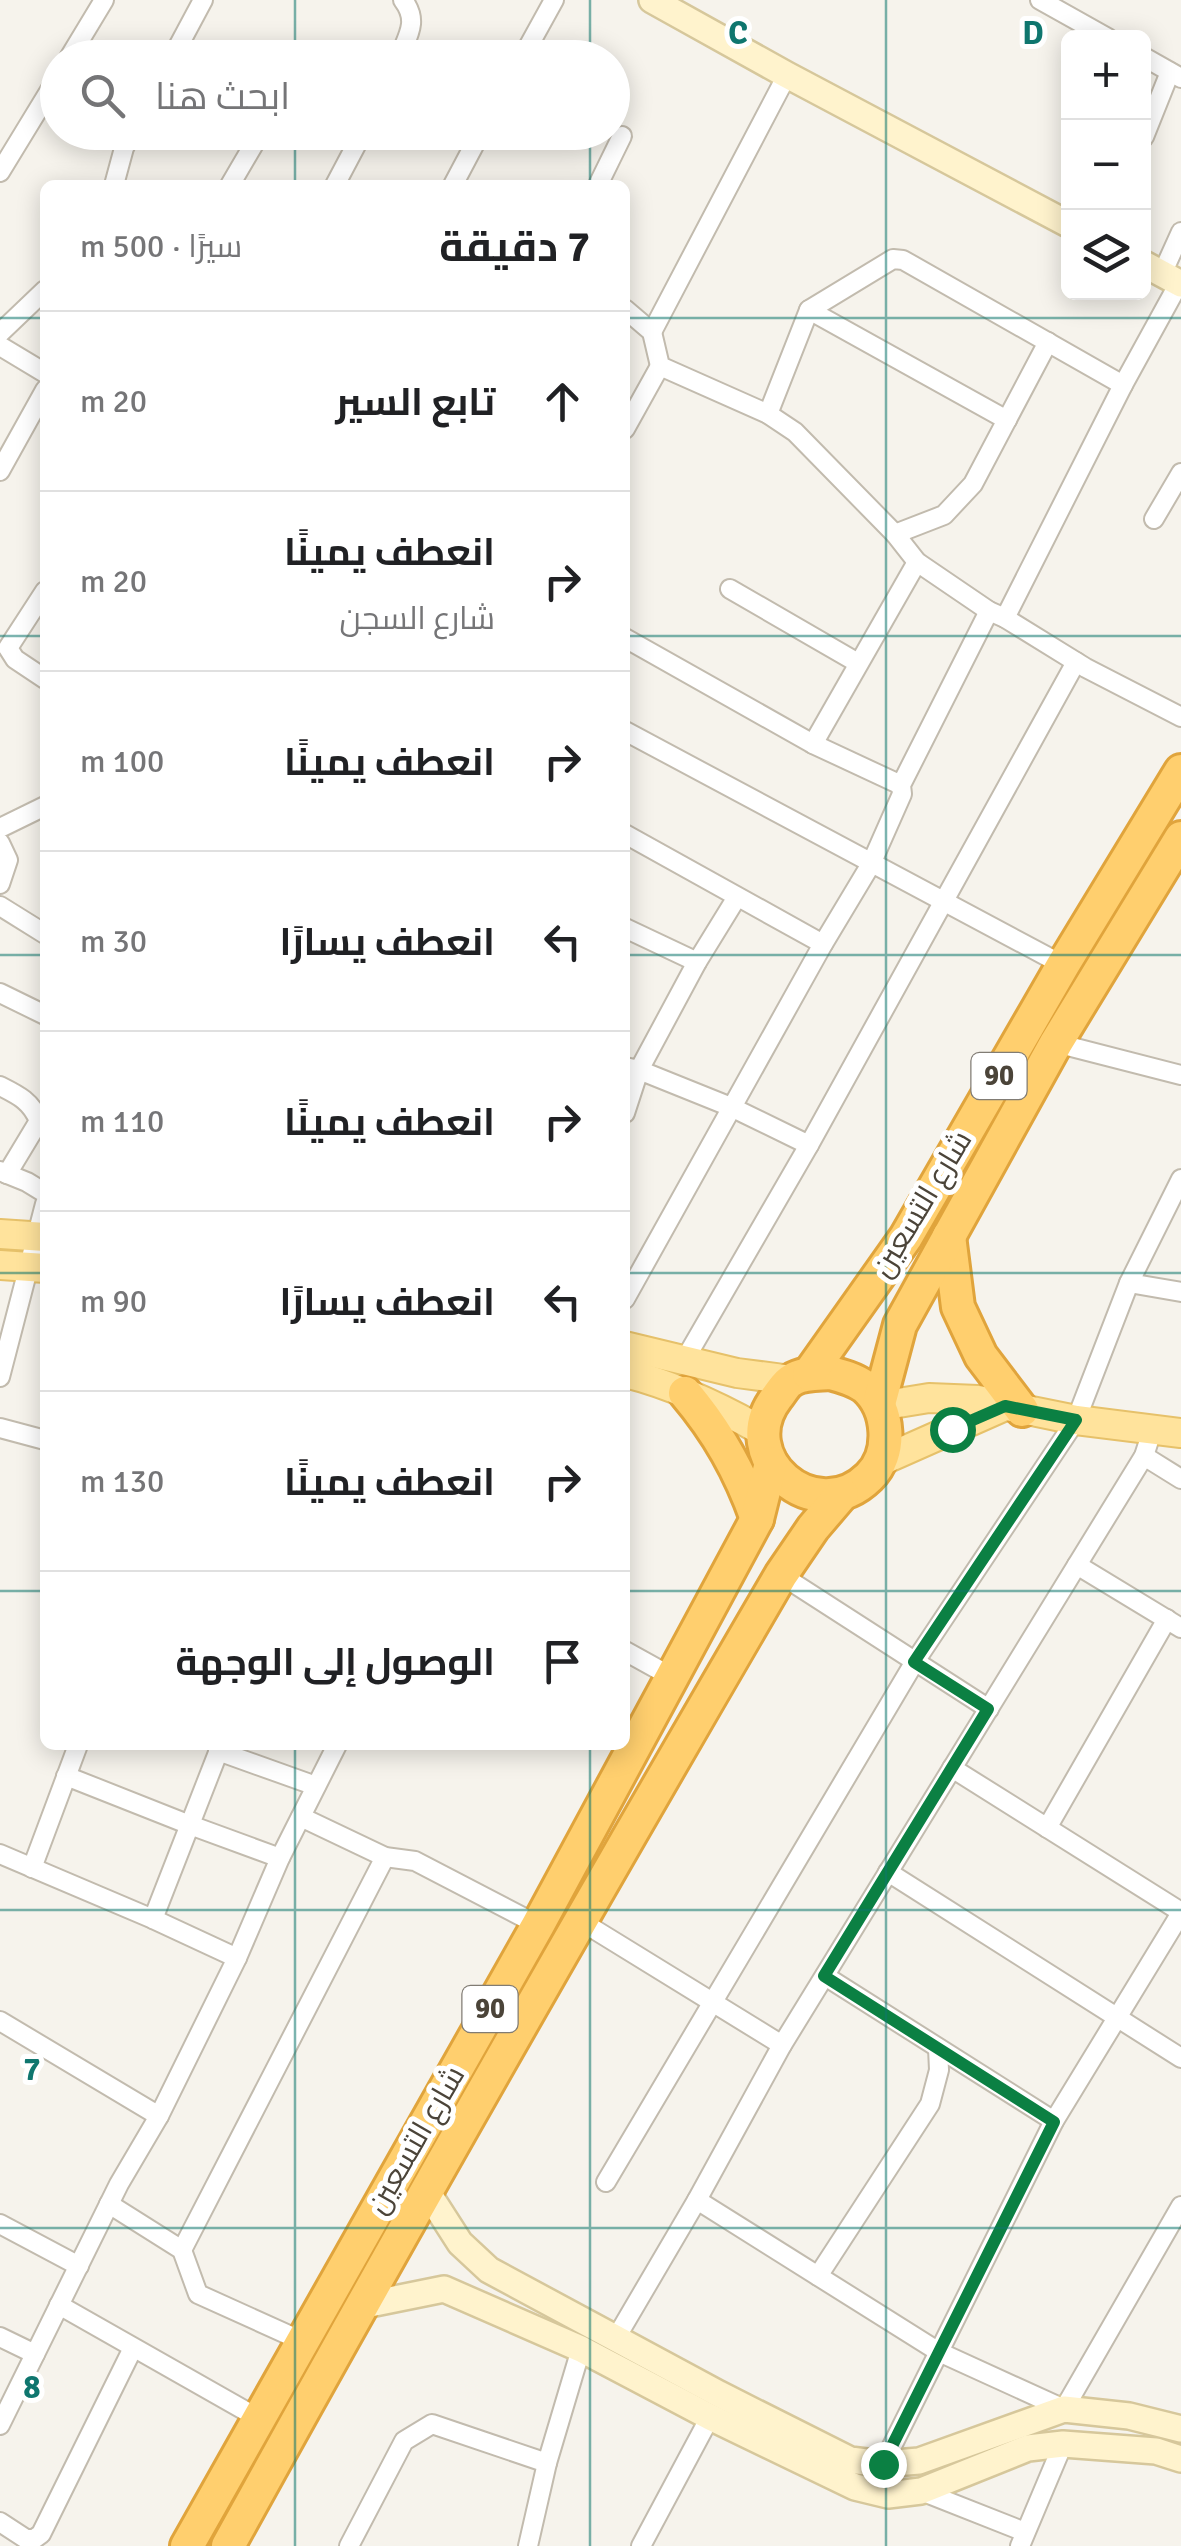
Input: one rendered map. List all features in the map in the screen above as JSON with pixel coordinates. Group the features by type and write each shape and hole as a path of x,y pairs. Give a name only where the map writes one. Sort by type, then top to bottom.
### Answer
{"highway":[{"name":"شارع التسعين","path":"800,1377 906,1237 1063,965 1181,772"},
{"name":"شارع التسعين","path":"879,1405 900,1325 1056,1043 1181,838"},
{"path":"949,1236 958,1306 981,1356 1014,1408"},
{"path":"830,1373 849,1378 866,1388 879,1405 887,1433 880,1461 864,1482 842,1494 821,1496 801,1491 783,1480 767,1448 770,1406 800,1377 830,1373"},
{"path":"685,1377 704,1416 736,1465 757,1519"},
{"name":"شارع التسعين","path":"187,2546 538,1925 757,1519 767,1448"},
{"name":"شارع التسعين","path":"228,2546 426,2190 781,1575 842,1494"}],"main road":[{"path":"652,0 1061,220"},
{"path":"0,1234 40,1237"},
{"path":"630,1349 685,1377 767,1448"},
{"path":"630,1374 800,1377"},
{"path":"879,1405 929,1398 978,1400 1076,1420 1167,1431"},
{"path":"880,1461 1014,1408"},
{"path":"426,2190 460,2244 489,2270 850,2460 883,2464 919,2461 1064,2409 1129,2416 1181,2429"},
{"path":"360,2306 444,2289 580,2349 710,2418 855,2487 888,2495 921,2491 1028,2448 1062,2444 1156,2451 1181,2459"}],"street":[{"path":"80,40 104,0"},
{"path":"182,40 203,0"},
{"path":"403,0 411,12 406,40"},
{"path":"532,40 554,0"},
{"path":"1040,0 1094,30"},
{"path":"1151,61 1176,75 1151,123"},
{"path":"652,332 787,75"},
{"path":"0,172 40,106"},
{"path":"115,180 123,150"},
{"path":"233,180 250,150"},
{"path":"339,180 354,150"},
{"path":"456,180 472,150"},
{"path":"600,180 615,150"},
{"path":"630,1290 823,944 872,864 902,794 901,785 1124,385 1181,232"},
{"path":"768,414 809,310 893,259 903,260 1124,385"},
{"path":"0,333 40,295"},
{"path":"809,310 1007,420"},
{"path":"630,313 652,332 660,366 630,420"},
{"path":"895,534 944,515 973,484 1048,342"},
{"path":"0,346 40,371"},
{"path":"660,366 768,414 796,432 917,562 1076,662 1181,716"},
{"path":"0,471 40,399"},
{"path":"1154,519 1181,473"},
{"path":"814,744 917,562"},
{"path":"730,589 858,663"},
{"path":"40,599 8,648 15,659 40,676"},
{"path":"630,641 814,744 901,785"},
{"path":"685,1377 1076,662"},
{"path":"630,734 1063,965"},
{"path":"0,828 40,808"},
{"path":"630,837 823,944"},
{"path":"0,842 8,860 0,884"},
{"path":"737,897 632,1068 810,1145"},
{"path":"0,906 40,931"},
{"path":"630,930 696,962"},
{"path":"0,993 40,1013"},
{"path":"1056,1043 1181,1075"},
{"path":"0,1086 22,1097 34,1108 39,1121 3,1172 40,1190"},
{"path":"606,2182 914,1662 1076,1420 1130,1284 1181,1179"},
{"path":"0,1378 24,1267 40,1237"},
{"path":"1130,1284 1181,1292"},
{"path":"0,1428 40,1439"},
{"path":"616,2338 698,2200 782,2045 1144,1456 1167,1431"},
{"path":"1144,1456 1181,1479"},
{"path":"1048,1828 1174,1624 1077,1565"},
{"path":"781,1575 988,1709"},
{"path":"630,1654 672,1677"},
{"path":"32,1868 76,1750"},
{"path":"154,1919 219,1750"},
{"path":"225,1750 316,1786"},
{"path":"0,2425 109,2204 159,2116 334,1750"},
{"path":"883,2464 1054,2122 1181,1912 952,1768"},
{"path":"66,1776 280,1858"},
{"path":"301,1817 385,1857 416,1861 538,1925"},
{"path":"0,1854 236,1958"},
{"path":"182,2250 385,1857"},
{"path":"888,1872 1181,2058"},
{"path":"580,1920 782,2045"},
{"path":"824,1976 1054,2122"},
{"path":"0,2021 159,2116"},
{"path":"818,2276 930,2104 939,2070 938,2048"},
{"path":"698,2200 939,2352 1064,2409 1173,2238 1181,2206"},
{"path":"109,2204 182,2250 198,2294 302,2341"},
{"path":"0,2224 79,2266"},
{"path":"60,2305 258,2418"},
{"path":"0,2336 35,2354"},
{"path":"0,2522 26,2538 34,2539 40,2534 133,2348"},
{"path":"528,2546 547,2462 580,2349"},
{"path":"641,2546 710,2418"},
{"path":"348,2546 404,2441 432,2424 547,2462"},
{"path":"921,2491 1023,2539 1062,2444"}],"route":[{"path":"883,2464 1054,2122 824,1976 988,1709 914,1662 1076,1420 1005,1406 952,1429"}]}
